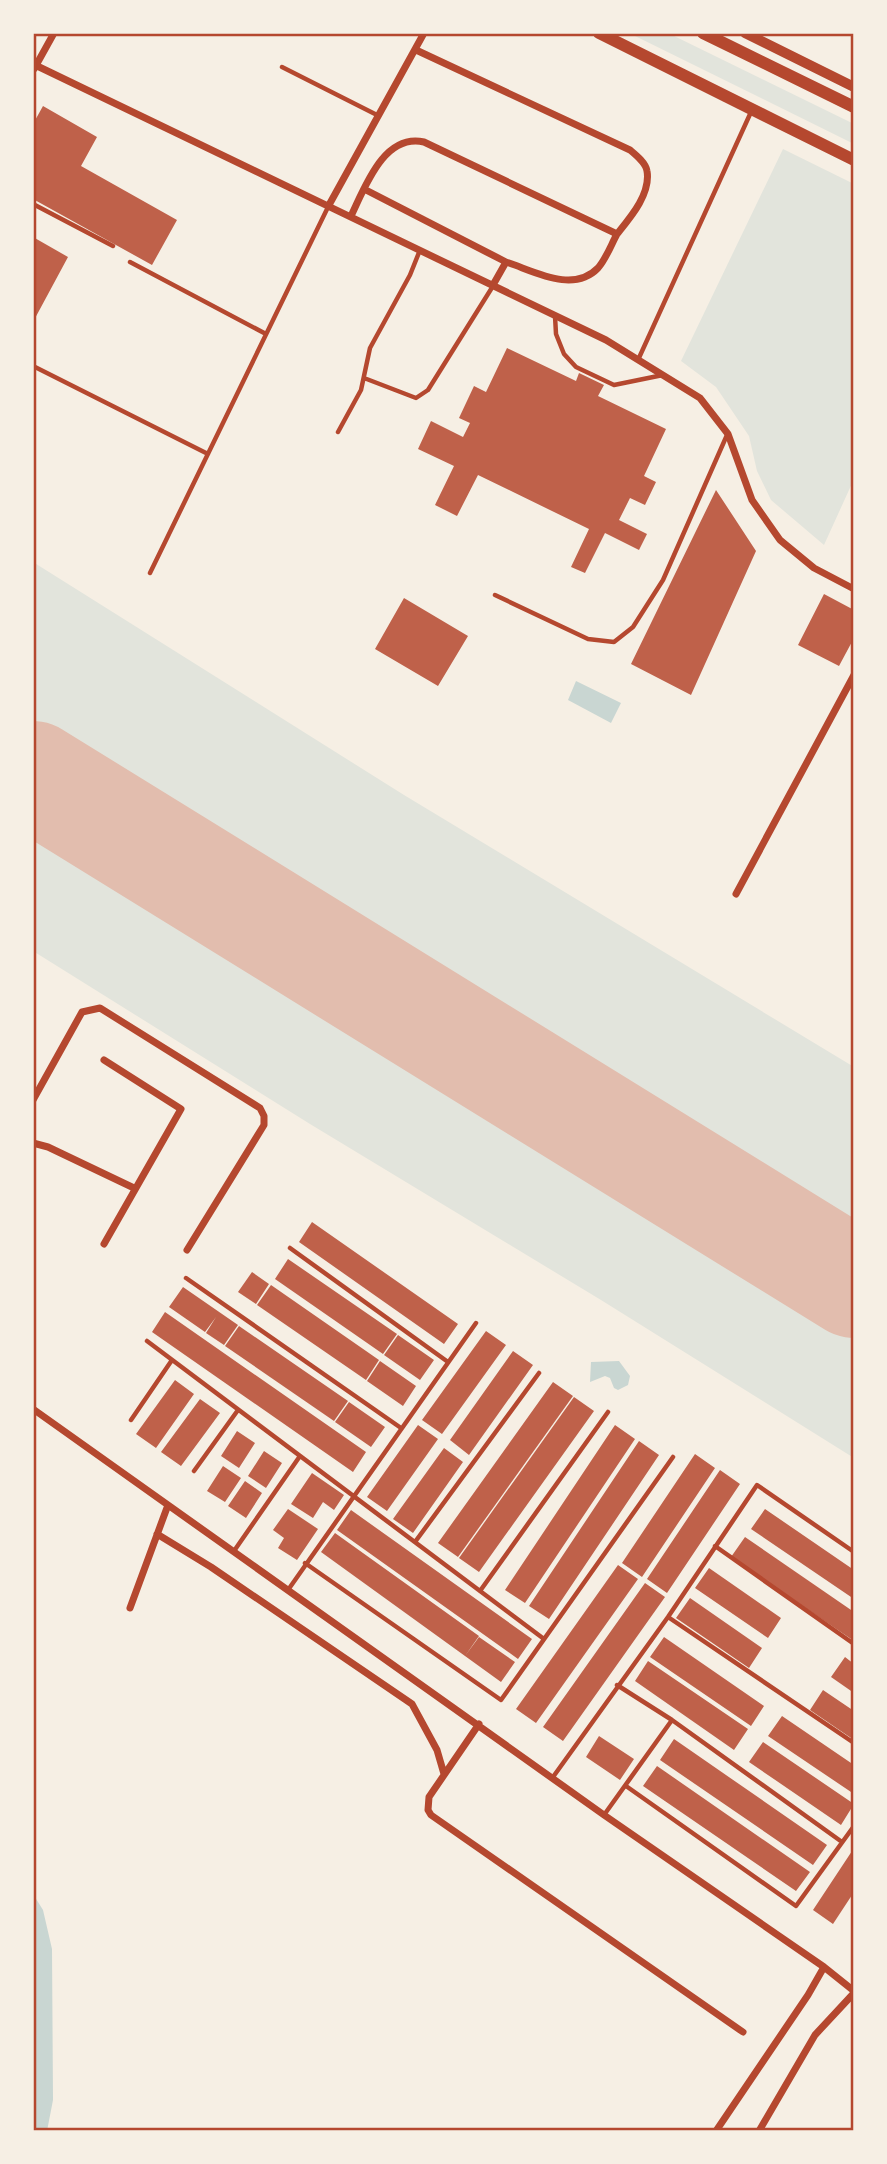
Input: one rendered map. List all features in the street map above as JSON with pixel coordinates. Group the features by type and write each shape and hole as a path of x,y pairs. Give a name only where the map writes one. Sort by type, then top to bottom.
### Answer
{"main road":[{"path":"598,33 854,160"},
{"path":"703,33 854,107"}],"street":[{"path":"54,33 34,67 329,205 606,340 701,398 728,434 752,499 780,540 814,568 854,589"},
{"path":"329,205 424,33"},
{"path":"746,55 752,35 854,87"},
{"path":"364,189 506,262 566,282 588,276 600,266 645,191 647,171 644,163 630,150 416,50"},
{"path":"351,216 380,162 396,147 411,139 424,142 617,234"},
{"path":"493,285 506,262"},
{"path":"736,894 854,675"},
{"path":"33,1100 82,1012 100,1008 260,1108 264,1125 187,1250"},
{"path":"104,1060 181,1109 104,1244"},
{"path":"33,1143 48,1147 134,1188"},
{"path":"33,1409 480,1724 604,1815 824,1967 854,1992 815,2035 759,2131"},
{"path":"130,1608 168,1505"},
{"path":"158,1534 412,1704 437,1750 444,1774"},
{"path":"480,1724 429,1797 428,1810 435,1819 743,2032"},
{"path":"716,2131 824,1967"}],"lane":[{"path":"282,67 377,115"},
{"path":"638,360 752,110"},
{"path":"33,204 113,246"},
{"path":"150,573 329,205"},
{"path":"338,432 361,390 370,348 410,275 420,250"},
{"path":"131,262 266,334"},
{"path":"364,378 416,398 428,390 493,285"},
{"path":"555,315 556,334 564,354 576,367 614,385 664,375"},
{"path":"33,366 208,454"},
{"path":"495,595 588,639 614,642 633,627 663,580 728,434"},
{"path":"290,1248 448,1362"},
{"path":"186,1279 401,1428"},
{"path":"288,1590 476,1323"},
{"path":"147,1341 544,1639"},
{"path":"131,1420 172,1360"},
{"path":"415,1542 539,1373"},
{"path":"194,1471 238,1410"},
{"path":"480,1591 608,1412"},
{"path":"233,1551 300,1456"},
{"path":"305,1563 501,1700 673,1457"},
{"path":"554,1777 668,1617 757,1485 854,1552"},
{"path":"715,1546 854,1644"},
{"path":"668,1617 854,1743"},
{"path":"617,1685 672,1720 842,1842"},
{"path":"604,1815 672,1720"},
{"path":"626,1786 796,1906 854,1826"}],"shaded area":[{"path":"629,33 668,33 854,124 854,144"},
{"path":"783,149 854,184 854,479 824,545 771,500 757,471 749,436 716,387 681,361"},
{"path":"33,562 404,795 854,1067 854,1224 33,722"},
{"path":"576,681 621,703 611,723 568,700"},
{"path":"33,824 854,1330 854,1458 33,951"},
{"path":"619,1361 630,1376 628,1385 618,1390 614,1388 610,1378 605,1376 590,1382 591,1362"},
{"path":"33,1894 43,1910 52,1949 53,2100 47,2131 33,2131"}],"building":[{"path":"43,106 97,137 81,166 177,220 152,265 33,199 33,124"},
{"path":"33,237 68,257 33,322"},
{"path":"507,348 576,381 579,373 604,385 598,396 666,429 644,476 656,482 645,505 630,498 619,520 647,534 639,550 605,533 585,573 571,567 589,529 478,475 457,516 435,505 454,466 418,449 431,421 463,437 470,423 459,418 474,386 486,392"},
{"path":"716,490 756,551 691,695 631,664"},
{"path":"824,594 854,610 854,638 839,666 798,645"},
{"path":"404,598 468,636 438,686 375,649"},
{"path":"312,1222 458,1324 444,1344 299,1242"},
{"path":"288,1259 397,1334 383,1354 275,1279"},
{"path":"252,1272 269,1284 256,1304 238,1292"},
{"path":"271,1285 379,1360 366,1380 257,1305"},
{"path":"183,1287 238,1325 224,1345 206,1333 216,1317 205,1332 169,1307"},
{"path":"165,1312 366,1452 353,1472 152,1332"},
{"path":"239,1326 348,1401 334,1421 225,1346"},
{"path":"486,1331 506,1345 442,1434 422,1420"},
{"path":"398,1335 434,1360 420,1380 384,1355"},
{"path":"513,1351 533,1365 469,1455 450,1440"},
{"path":"380,1361 416,1386 403,1406 367,1381"},
{"path":"175,1380 194,1394 156,1448 136,1434"},
{"path":"553,1382 573,1396 458,1557 438,1543"},
{"path":"574,1397 594,1411 479,1572 459,1558"},
{"path":"200,1399 220,1413 181,1466 161,1452"},
{"path":"349,1402 385,1427 371,1447 335,1422"},
{"path":"418,1425 438,1439 387,1511 367,1497"},
{"path":"615,1425 635,1439 525,1603 505,1590"},
{"path":"237,1431 255,1443 239,1468 221,1456"},
{"path":"639,1441 659,1455 549,1619 529,1606"},
{"path":"444,1448 463,1462 413,1533 393,1519"},
{"path":"264,1451 282,1463 266,1488 248,1476"},
{"path":"695,1454 715,1468 642,1577 622,1563"},
{"path":"223,1466 241,1478 225,1502 207,1491"},
{"path":"720,1470 740,1484 667,1593 647,1579"},
{"path":"312,1473 344,1495 334,1510 323,1502 313,1518 291,1504"},
{"path":"245,1481 262,1493 246,1518 228,1506"},
{"path":"288,1509 318,1529 297,1560 278,1548 284,1538 273,1530"},
{"path":"765,1509 854,1570 854,1599 751,1529"},
{"path":"351,1510 532,1639 518,1659 337,1530"},
{"path":"335,1533 479,1636 465,1656 321,1552"},
{"path":"745,1537 854,1612 854,1641 731,1557"},
{"path":"618,1565 638,1579 536,1723 516,1709"},
{"path":"709,1568 781,1618 768,1638 695,1588"},
{"path":"645,1583 665,1597 563,1741 543,1727"},
{"path":"690,1598 762,1648 749,1668 676,1618"},
{"path":"479,1637 515,1662 501,1682 465,1656"},
{"path":"664,1637 764,1706 751,1726 650,1657"},
{"path":"845,1657 854,1664 854,1693 831,1677"},
{"path":"648,1661 748,1729 734,1750 635,1681"},
{"path":"823,1690 854,1711 854,1740 810,1710"},
{"path":"782,1716 854,1765 854,1794 768,1736"},
{"path":"599,1736 634,1759 620,1780 586,1757"},
{"path":"674,1739 827,1845 813,1865 660,1760"},
{"path":"763,1742 854,1804 841,1825 749,1762"},
{"path":"657,1766 810,1872 796,1891 643,1786"},
{"path":"854,1848 854,1892 833,1924 813,1910"}],"runway":[{"path":"33,776 854,1283"}]}
